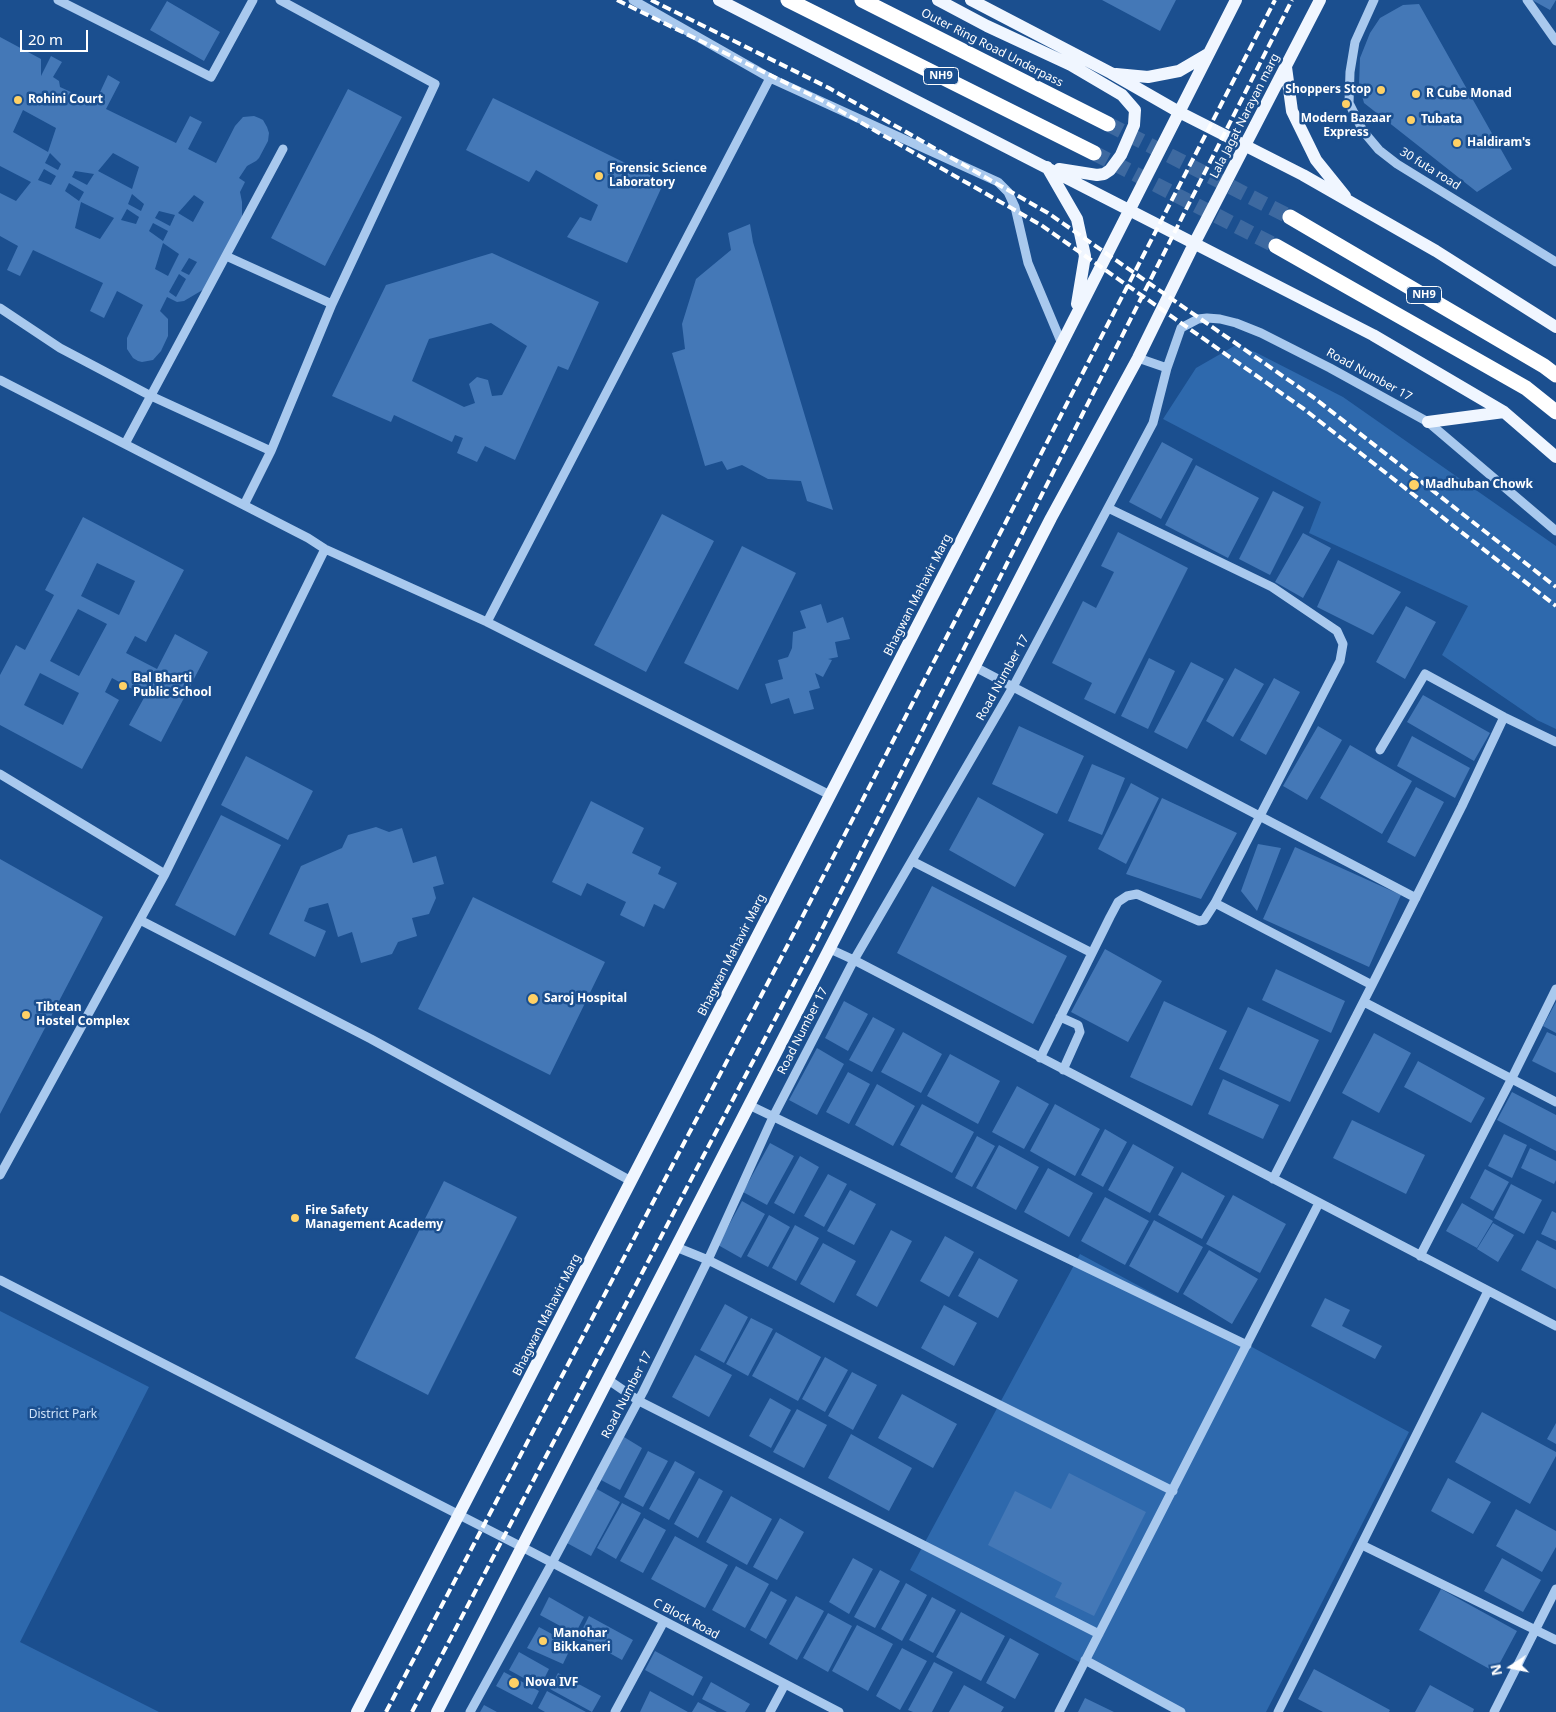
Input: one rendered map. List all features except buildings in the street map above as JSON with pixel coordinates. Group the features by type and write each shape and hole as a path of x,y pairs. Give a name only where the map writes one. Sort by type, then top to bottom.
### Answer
{"highway":[{"name":"NH9","path":"788,0 1094,152"},
{"name":"Outer Ring Road Underpass","path":"862,0 1108,124"},
{"name":"NH9","path":"1290,217 1544,366 1556,375"},
{"path":"1276,246 1526,388 1556,412"}],"main road":[{"path":"719,0 1373,335 1504,412 1556,457"},
{"path":"938,0 987,26 1071,65 1122,96 1134,110 1134,126 1121,155 1110,170 1104,174 1097,175 1047,167"},
{"path":"971,0 1349,201 1436,251 1556,327"},
{"path":"1129,210 1236,0"},
{"name":"Lala Jagat Narayan marg","path":"1194,244 1320,0"},
{"path":"1111,73 1148,77 1179,71 1209,54"},
{"path":"1286,67 1292,112 1316,160 1349,201"},
{"path":"1047,167 1077,219 1085,256 1076,317"},
{"name":"Bhagwan Mahavir Marg","path":"357,1712 1076,317 1129,210"},
{"path":"437,1712 1051,518 1138,358 1194,244"},
{"path":"1428,422 1504,412"}],"street":[{"path":"58,0 211,77 253,0"},
{"path":"244,505 271,451 332,304 435,84 280,0"},
{"path":"633,0 770,78 998,182 1008,192 1015,207 1028,263 1062,344"},
{"name":"30 futa road","path":"1374,0 1355,42 1350,72 1349,103 1362,131 1379,150 1397,164 1556,262"},
{"path":"1527,0 1556,41"},
{"path":"487,622 770,78"},
{"path":"125,444 283,149"},
{"path":"226,256 332,304"},
{"path":"0,308 60,348 151,396 271,451"},
{"name":"Road Number 17","path":"470,1712 639,1400 708,1260 773,1117 854,960 1013,687 1153,424 1167,368 1181,328 1198,319 1220,319 1236,323 1304,355 1428,422 1556,531"},
{"path":"1138,358 1167,368"},
{"path":"0,380 308,538 325,549 487,622 830,795"},
{"path":"1040,1058 1118,902 1127,896 1137,894 1199,921 1204,920 1215,903 1340,661 1343,644 1337,631 1272,587 1108,508"},
{"path":"0,1176 165,874 325,549"},
{"path":"975,667 1416,898"},
{"path":"1380,750 1425,674 1504,717 1556,742"},
{"path":"1273,1179 1462,806 1504,717"},
{"path":"0,774 165,874"},
{"path":"912,861 1092,953"},
{"path":"1215,903 1372,985"},
{"path":"140,920 371,1039 631,1181"},
{"path":"830,949 1556,1326"},
{"path":"1420,1256 1556,989"},
{"path":"1364,1002 1556,1102"},
{"path":"1060,1017 1078,1025 1080,1032 1063,1070"},
{"path":"749,1106 1247,1345"},
{"path":"1059,1712 1320,1203"},
{"path":"676,1247 708,1260 1172,1490"},
{"name":"C Block Road","path":"0,1280 458,1516 522,1547 839,1712"},
{"path":"1278,1712 1488,1291"},
{"path":"608,1378 639,1400 1099,1634"},
{"path":"1362,1545 1556,1640"},
{"path":"1494,1712 1556,1589"},
{"path":"615,1712 664,1621"},
{"path":"1086,1660 1181,1712"},
{"path":"770,1712 785,1684"}],"green space":[{"path":"1236,345 1255,352 1343,397 1556,546 1556,729 1537,720 1442,655 1468,606 1309,533 1321,502 1163,419 1196,368"},
{"path":"1080,1254 1409,1432 1266,1712 1171,1712 910,1570"},
{"name":"District Park","path":"0,1311 149,1387 20,1642 159,1712 0,1712"}],"tunnel":[{"path":"1108,124 1290,217"},
{"path":"1094,153 1276,246"}],"railway":[{"path":"617,0 823,101 1041,225 1304,409 1556,606"},
{"path":"651,0 829,88 1048,213 1313,397 1556,587"},
{"path":"386,1712 794,933 1275,0"},
{"path":"412,1712 815,943 1292,0"}],"place":[{"name":"Shoppers Stop","path":"1381,90"},
{"name":"R Cube Monad","path":"1416,94"},
{"name":"Rohini Court","path":"18,100"},
{"name":"Modern Bazaar Express","path":"1346,104"},
{"name":"Tubata","path":"1411,120"},
{"name":"Haldiram's","path":"1457,143"},
{"name":"Forensic Science Laboratory","path":"599,176"},
{"name":"Madhuban Chowk","path":"1414,485"},
{"name":"Bal Bharti Public School","path":"123,686"},
{"name":"Saroj Hospital","path":"533,999"},
{"name":"Tibtean Hostel Complex","path":"26,1015"},
{"name":"Fire Safety Management Academy","path":"295,1218"},
{"name":"Manohar Bikkaneri","path":"543,1641"},
{"name":"Nova IVF","path":"514,1683"}]}
